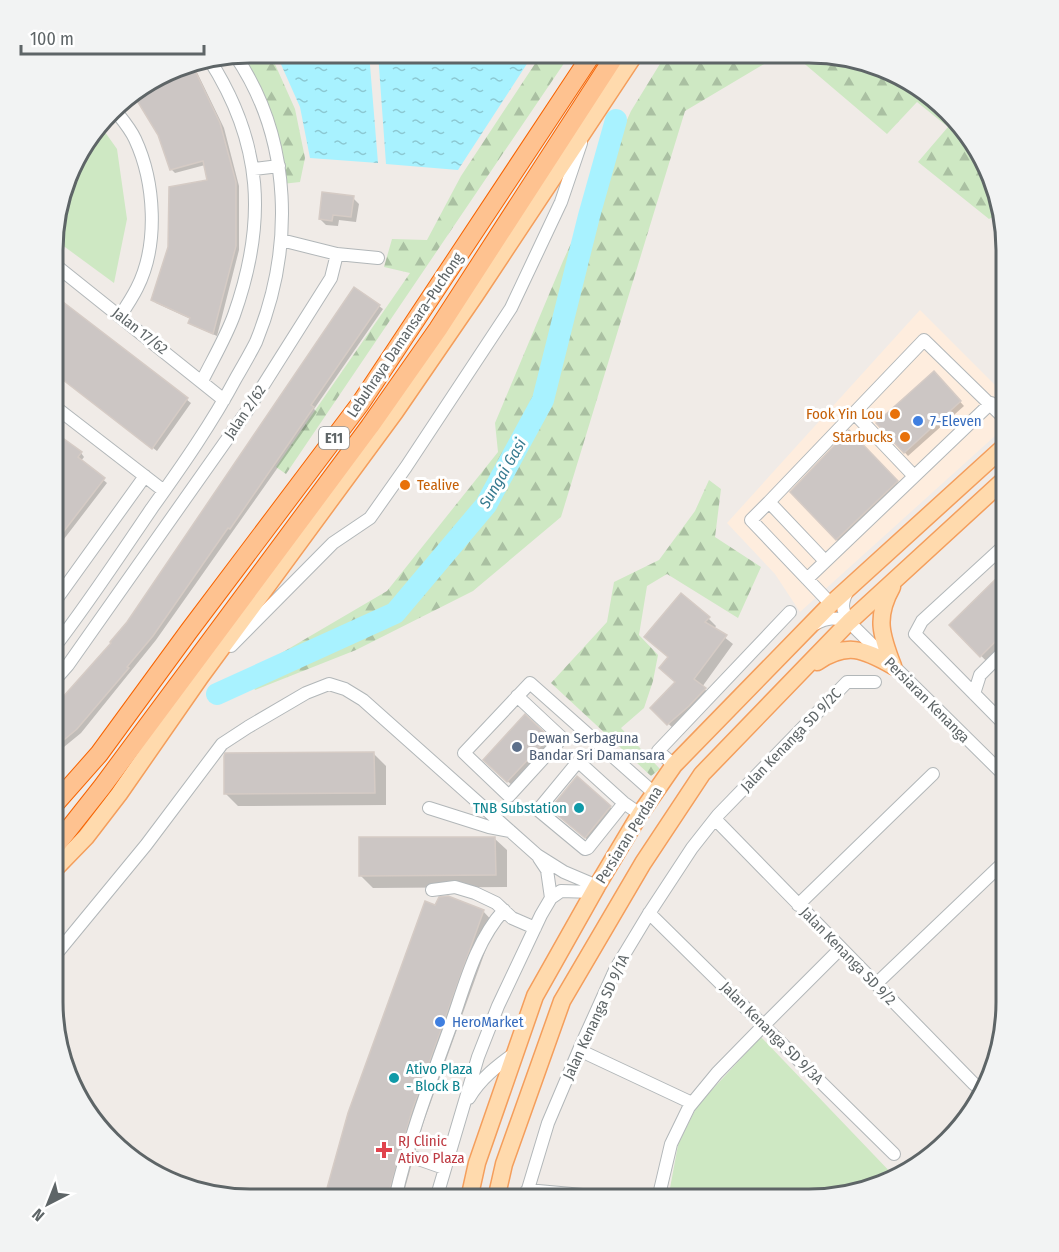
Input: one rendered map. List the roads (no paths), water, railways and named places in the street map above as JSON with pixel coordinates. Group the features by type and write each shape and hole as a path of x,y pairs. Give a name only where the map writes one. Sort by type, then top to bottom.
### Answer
{"highway":[{"name":"Lebuhraya Damansara–Puchong","path":"63,795 99,754 360,404 586,63"},
{"name":"E11","path":"63,836 370,426 418,358 610,63"}],"main road":[{"path":"63,861 86,837 395,412 629,63"},
{"name":"Persiaran Perdana","path":"471,1189 477,1163 535,996 595,889 654,793 674,765 831,604 996,454"},
{"name":"Persiaran Perdana","path":"498,1189 504,1164 562,1001 643,863 702,774 849,622 996,487"},
{"path":"893,666 880,625 882,608 898,576"},
{"path":"796,675 840,650 853,649 872,654 893,666"}],"street":[{"name":"Jalan 2/62","path":"63,635 164,491 224,400 255,343 275,288 283,210 279,166 267,121 239,63"},
{"path":"202,381 234,316 252,249 256,206 254,169 234,107 213,67"},
{"path":"119,117 134,138 149,177 152,211 148,257 138,287 120,316"},
{"path":"201,676 333,543 370,518 406,467 511,308 561,202 585,131"},
{"path":"254,169 279,166"},
{"path":"281,240 338,254 378,258"},
{"name":"Jalan 2/62","path":"63,670 247,411 331,278 338,254"},
{"name":"Jalan 17/62","path":"63,271 224,400"},
{"path":"831,604 751,520 924,340 996,409"},
{"path":"807,579 991,403"},
{"path":"63,413 164,491"},
{"path":"854,413 914,476"},
{"path":"63,590 145,476"},
{"path":"769,502 825,561"},
{"path":"123,550 141,563"},
{"path":"996,553 929,614 915,634 996,716"},
{"path":"848,590 842,602 849,622"},
{"path":"674,765 658,751 790,612"},
{"path":"809,628 826,618 839,618 849,622"},
{"name":"Persiaran Kenanga","path":"849,622 996,767"},
{"path":"974,694 980,675 996,659"},
{"name":"Jalan Kenanga SD 9/2C","path":"715,819 847,682 875,682"},
{"path":"517,696 562,738 508,796 464,753 517,696 530,683 654,793"},
{"path":"63,946 146,845 222,744 306,693 329,684 345,689 363,700 537,855 595,889"},
{"path":"624,803 585,849 538,810 578,764 640,814"},
{"path":"798,904 933,774"},
{"path":"499,821 479,819 430,806 489,827 511,832"},
{"name":"Jalan Kenanga SD 9/2","path":"715,819 976,1086"},
{"name":"Jalan Kenanga SD 9/1A","path":"528,1189 548,1123 616,968 692,848 715,819"},
{"path":"537,855 547,870 551,898"},
{"path":"876,984 996,870"},
{"path":"432,890 455,887 485,898 496,903 512,918 535,928"},
{"path":"439,1189 478,1057 498,1006 535,928 551,898 561,891 595,889"},
{"path":"398,1189 416,1124 476,953 490,925 504,910"},
{"name":"Jalan Kenanga SD 9/3A","path":"649,913 894,1154"},
{"path":"660,1189 671,1144 692,1103 717,1073 841,948"},
{"path":"579,1050 692,1103"},
{"path":"463,1109 474,1089 515,1053"},
{"path":"407,1155 444,1168"}],"water":[{"path":"280,63 370,63 378,163 310,158 300,107"},
{"path":"379,63 528,63 458,170 386,164"}],"waterway":[{"name":"Sungai Gasi","path":"217,694 395,613 486,505 543,400 589,216 616,120"}],"place":[{"name":"Fook Yin Lou","path":"895,414"},
{"name":"7-Eleven","path":"918,421"},
{"name":"Starbucks","path":"905,437"},
{"name":"Tealive","path":"405,485"},
{"name":"Dewan Serbaguna Bandar Sri Damansara","path":"517,747"},
{"name":"TNB Substation","path":"579,808"},
{"name":"HeroMarket","path":"440,1022"},
{"name":"Ativo Plaza - Block B","path":"394,1078"},
{"name":"RJ Clinic Ativo Plaza","path":"384,1150"}]}
